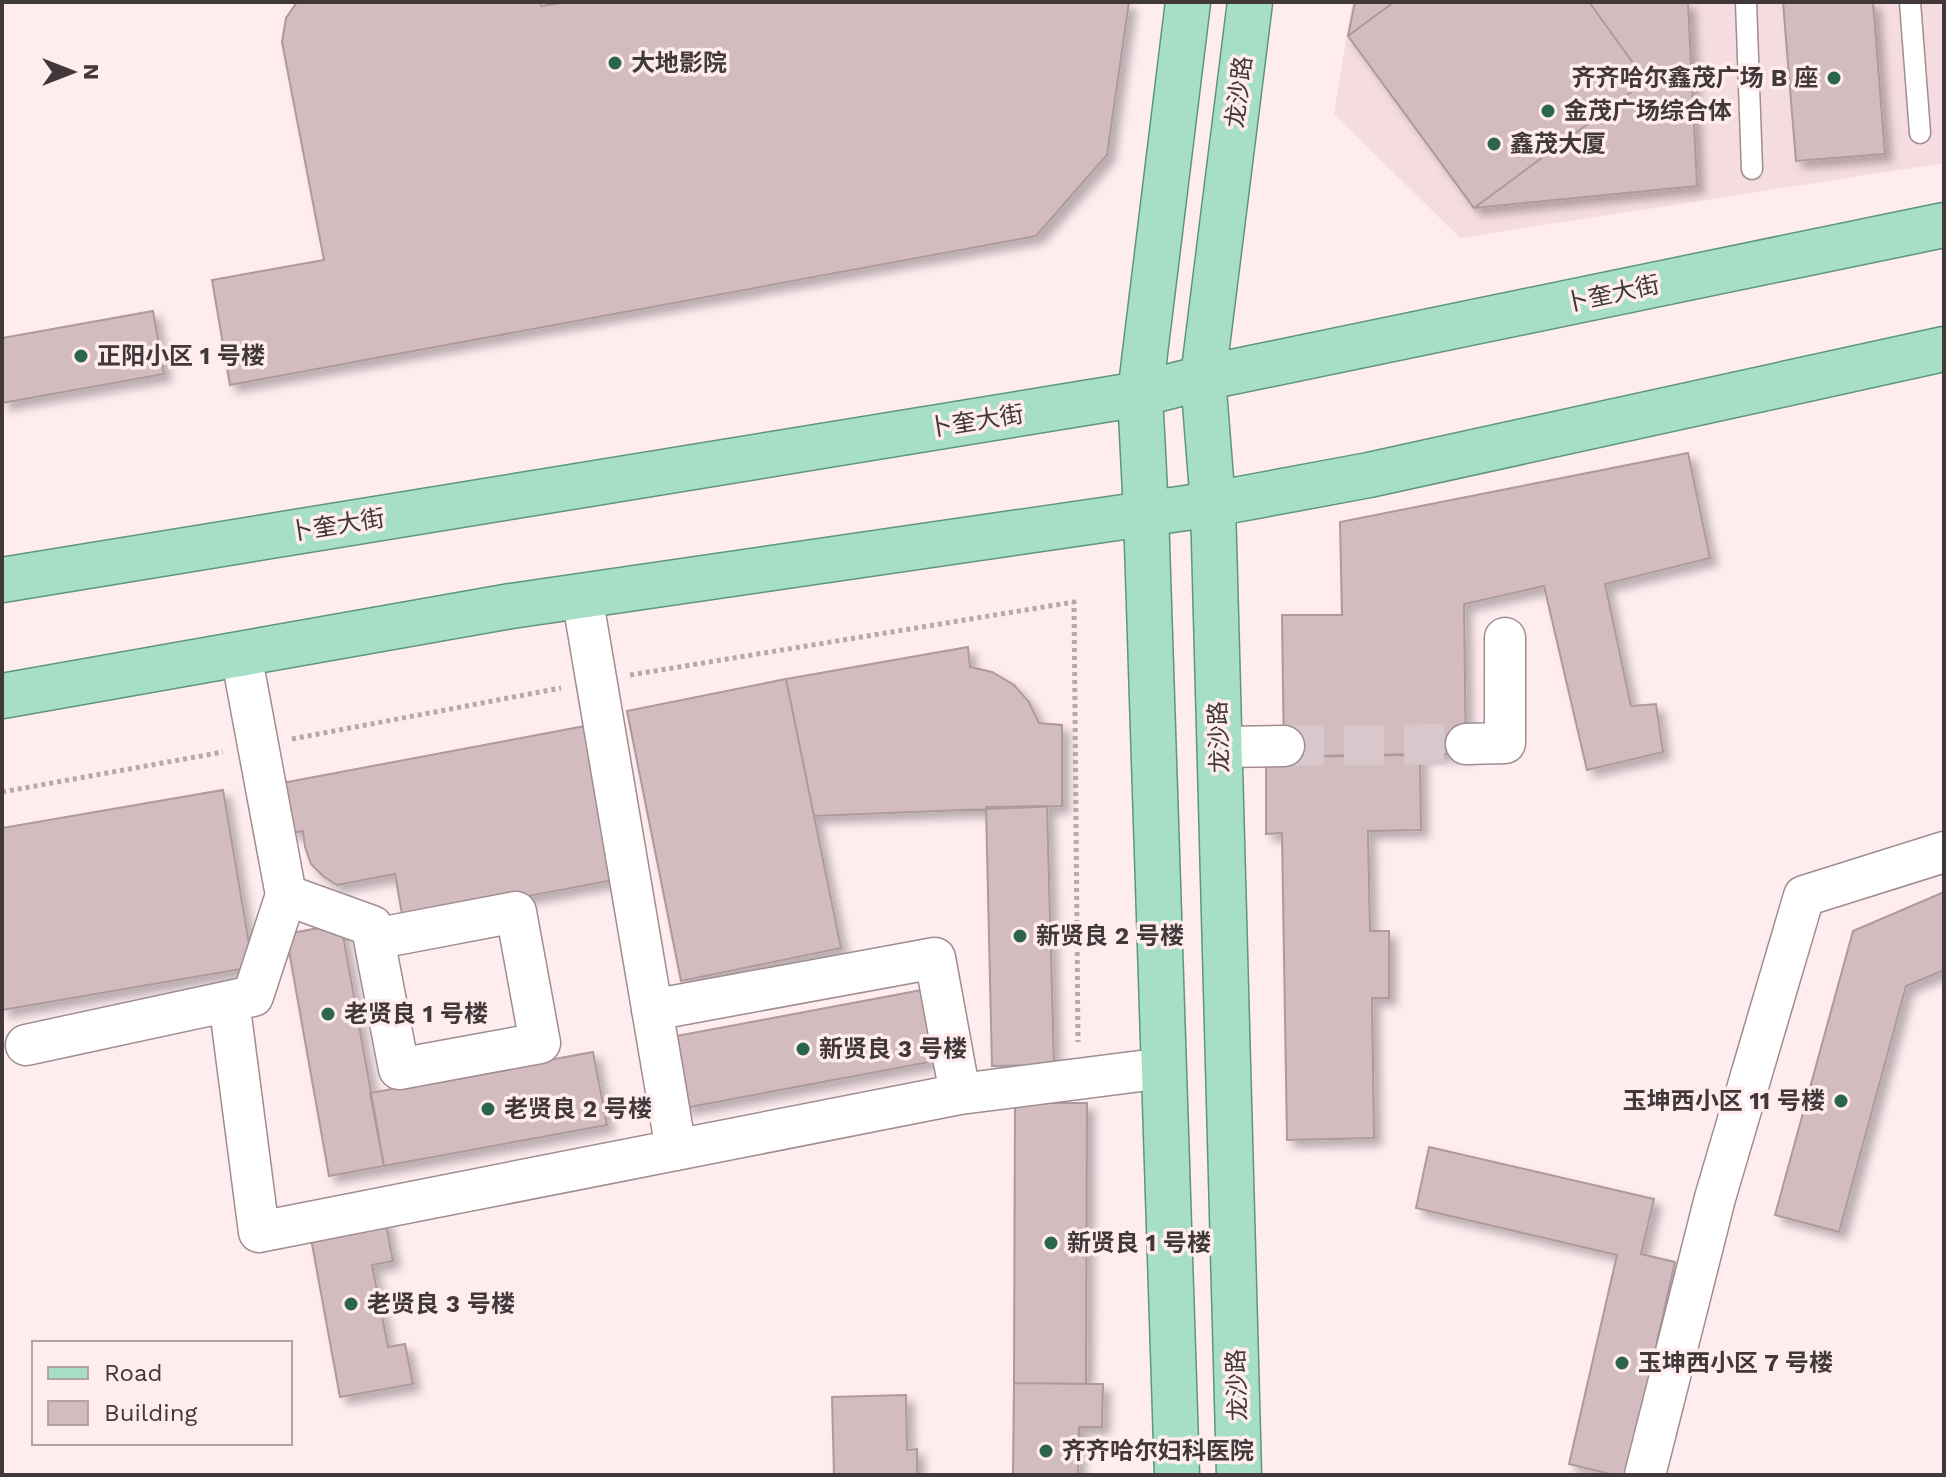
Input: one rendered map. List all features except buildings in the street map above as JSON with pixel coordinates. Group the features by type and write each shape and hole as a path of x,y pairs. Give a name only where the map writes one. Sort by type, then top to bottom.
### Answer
{"main road":[{"path":"1177,1475 1140,394 1188,2"},
{"name":"龙沙路","path":"1239,1475 1213,504 1203,378 1250,2"},
{"name":"卜奎大街","path":"2,580 1140,394 1203,378 1944,225"},
{"path":"2,696 582,596 1213,504 1369,475 1944,349"}],"street":[{"path":"582,596 676,1150"},
{"path":"1466,744 1505,743 1505,638"},
{"path":"26,1045 253,996 286,895 241,654"},
{"path":"1220,747 1284,746"},
{"path":"1645,1475 1715,1198 1804,896 1944,852"},
{"path":"286,895 372,926 374,939 399,1069 540,1043 516,912 374,939"},
{"path":"652,1010 935,958 960,1094"},
{"path":"229,1001 259,1232 960,1094 1164,1068"}],"lane":[{"path":"1746,2 1752,169"},
{"path":"1910,2 1920,133"}],"path":[{"path":"2,792 597,681 1074,602 1079,1079"}],"shaded area":[{"path":"1352,2 1944,2 1944,163 1460,238 1334,114"}],"tunnel":[{"path":"1284,746 1466,744"}],"place":[{"name":"大地影院","path":"615,63"},
{"name":"齐齐哈尔鑫茂广场 B 座","path":"1834,78"},
{"name":"金茂广场综合体","path":"1548,111"},
{"name":"鑫茂大厦","path":"1494,144"},
{"name":"正阳小区 1 号楼","path":"81,356"},
{"name":"新贤良 2 号楼","path":"1020,936"},
{"name":"老贤良 1 号楼","path":"328,1014"},
{"name":"新贤良 3 号楼","path":"803,1049"},
{"name":"玉坤西小区 11 号楼","path":"1841,1101"},
{"name":"老贤良 2 号楼","path":"488,1109"},
{"name":"新贤良 1 号楼","path":"1051,1243"},
{"name":"老贤良 3 号楼","path":"351,1304"},
{"name":"玉坤西小区 7 号楼","path":"1622,1363"},
{"name":"齐齐哈尔妇科医院","path":"1046,1451"}]}
